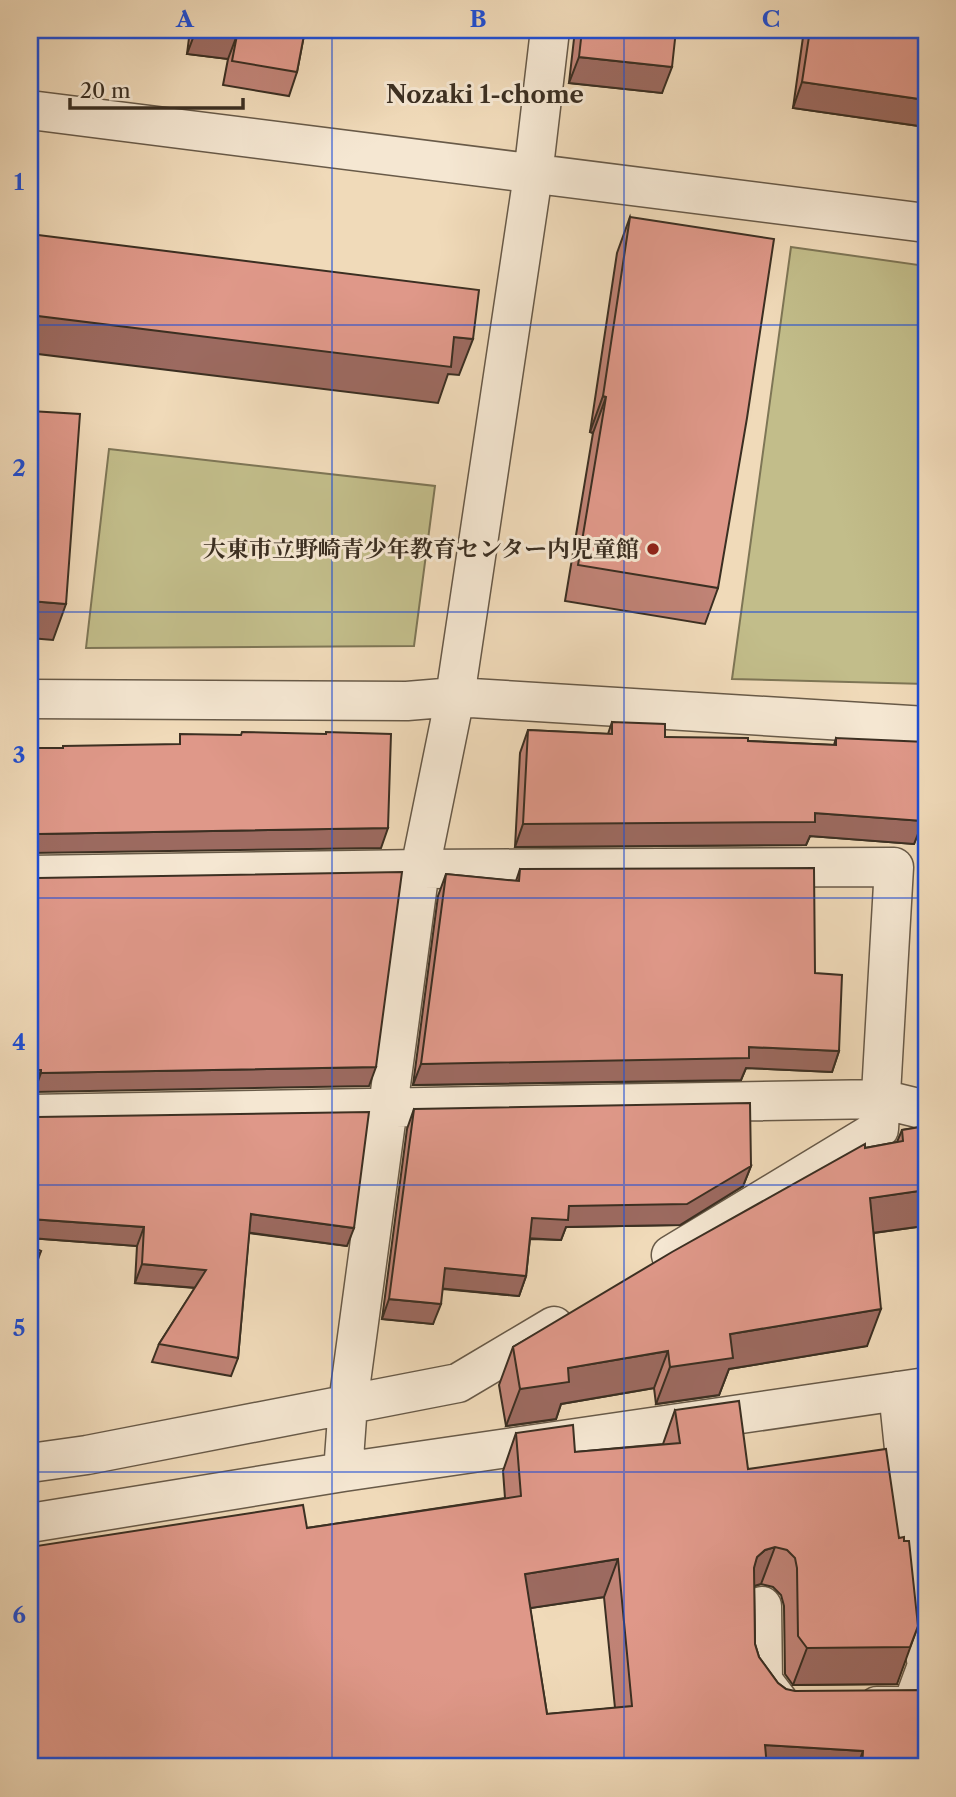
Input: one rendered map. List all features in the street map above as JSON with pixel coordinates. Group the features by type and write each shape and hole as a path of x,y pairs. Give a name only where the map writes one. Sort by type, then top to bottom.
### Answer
{"street":[{"path":"343,1472 348,1404 420,869 455,697 533,175 550,30"},
{"path":"30,110 926,223"},
{"path":"30,699 407,701 455,697 926,726"},
{"path":"30,875 420,869 894,867 879,1129 638,1275"},
{"path":"30,1114 881,1099 926,1110"},
{"path":"30,1463 87,1455 458,1383 580,1311"},
{"path":"30,1523 343,1472 912,1389 926,1660"},
{"path":"762,1606 763,1681 782,1707 912,1706 926,1668"}],"shaded area":[{"path":"791,247 926,266 926,684 732,679"},
{"path":"109,449 435,486 414,646 86,648"}],"building":[{"path":"197,30 305,30 297,72 232,61 237,35"},
{"path":"582,30 676,30 672,67 579,57"},
{"path":"810,30 926,30 926,100 802,82"},
{"path":"630,217 774,239 718,588 578,565 606,397 603,396"},
{"path":"30,234 479,290 473,339 454,337 451,367 30,315"},
{"path":"30,411 80,414 66,604 30,601"},
{"path":"612,722 665,724 665,737 748,738 748,741 836,745 836,738 926,742 923,821 815,813 815,822 523,824 528,730 612,734"},
{"path":"242,732 391,734 388,828 30,836 30,748 180,744 180,734 241,735"},
{"path":"814,868 815,973 842,975 839,1051 749,1047 749,1058 421,1064 446,874 519,881 520,869"},
{"path":"402,872 376,1067 41,1073 41,1070 30,1070 30,876"},
{"path":"750,1103 751,1166 687,1204 569,1206 568,1220 532,1218 526,1276 445,1268 441,1304 389,1299 414,1109"},
{"path":"369,1112 354,1228 251,1214 238,1358 159,1344 206,1270 142,1264 144,1227 30,1219 37,1117"},
{"path":"926,1126 926,1190 870,1198 881,1309 730,1334 733,1358 670,1367 668,1351 568,1368 569,1382 520,1389 513,1347 672,1252 865,1144 865,1148 903,1141 902,1130"},
{"path":"30,1246 41,1251 30,1269"},
{"path":"739,1401 748,1469 886,1449 899,1538 904,1537 904,1541 909,1541 918,1626 910,1647 807,1648 798,1636 795,1558 787,1550 775,1547 765,1550 757,1557 754,1568 755,1644 759,1657 778,1683 786,1689 926,1690 926,1767 862,1767 863,1751 765,1745 767,1767 30,1767 30,1547 303,1505 307,1528 521,1496 516,1433 573,1425 575,1452 680,1443 675,1410","holes":["618,1559 632,1706 547,1714 525,1574"]}],"place":[{"name":"大東市立野崎青少年教育センター内児童館","path":"653,549"}],"district":[{"name":"Nozaki 1-chome","path":"485,95"}]}
